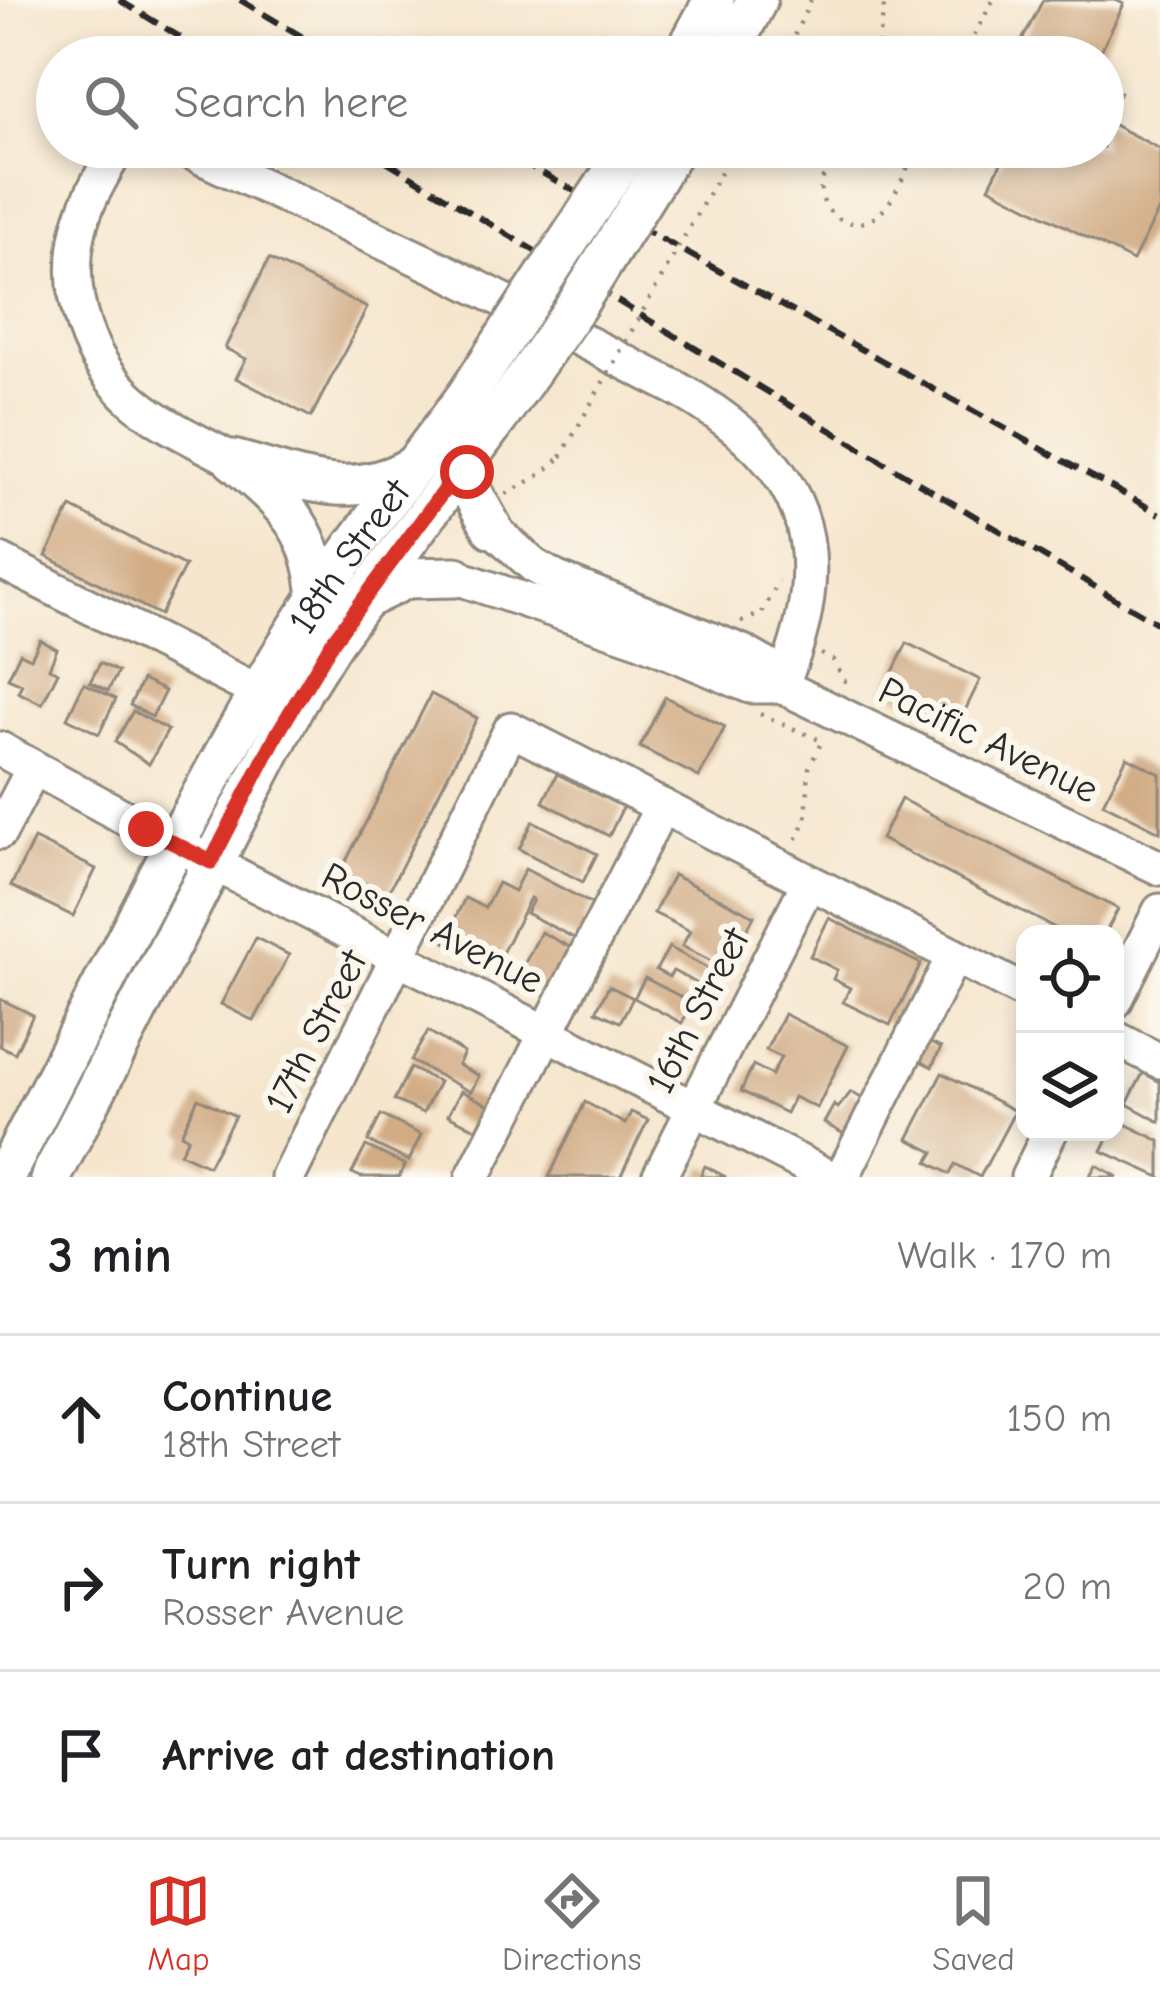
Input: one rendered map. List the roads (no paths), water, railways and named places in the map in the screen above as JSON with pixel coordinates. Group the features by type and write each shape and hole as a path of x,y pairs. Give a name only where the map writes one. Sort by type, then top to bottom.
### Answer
{"main road":[{"path":"694,36 714,0"},
{"path":"738,36 757,0"},
{"name":"18th Street","path":"4,1177 194,853 363,600 467,459 483,406 618,168"},
{"name":"18th Street","path":"51,1177 260,693 319,598 415,465 483,406 576,306 662,168"},
{"path":"467,459 468,485 484,518"},
{"path":"233,460 336,487 375,484 415,465"},
{"path":"233,460 278,501 309,542 319,598"},
{"path":"363,600 407,578 456,577"}],"street":[{"path":"107,168 88,204 74,261 82,325 93,351 139,406 233,460"},
{"path":"225,168 449,273 676,388 753,442 795,499 809,557 806,621 782,686"},
{"name":"Pacific Avenue","path":"484,518 533,566 743,652 766,665 782,686"},
{"path":"0,562 260,693"},
{"name":"Pacific Avenue","path":"456,577 636,638 750,686 782,686 1160,868"},
{"name":"17th Street","path":"288,1177 512,729 662,806"},
{"name":"Rosser Avenue","path":"0,749 830,1177"},
{"path":"0,832 33,770"},
{"path":"473,1177 662,806 798,870 1016,987"},
{"name":"16th Street","path":"659,1177 798,870"},
{"path":"1124,982 1160,910"},
{"path":"842,1177 954,956"},
{"path":"1124,1043 1160,1061"},
{"path":"1028,1177 1046,1141"}],"railway":[{"path":"119,0 178,36"},
{"path":"240,0 301,36"},
{"path":"398,168 1160,625"},
{"path":"533,168 1160,514"}]}
